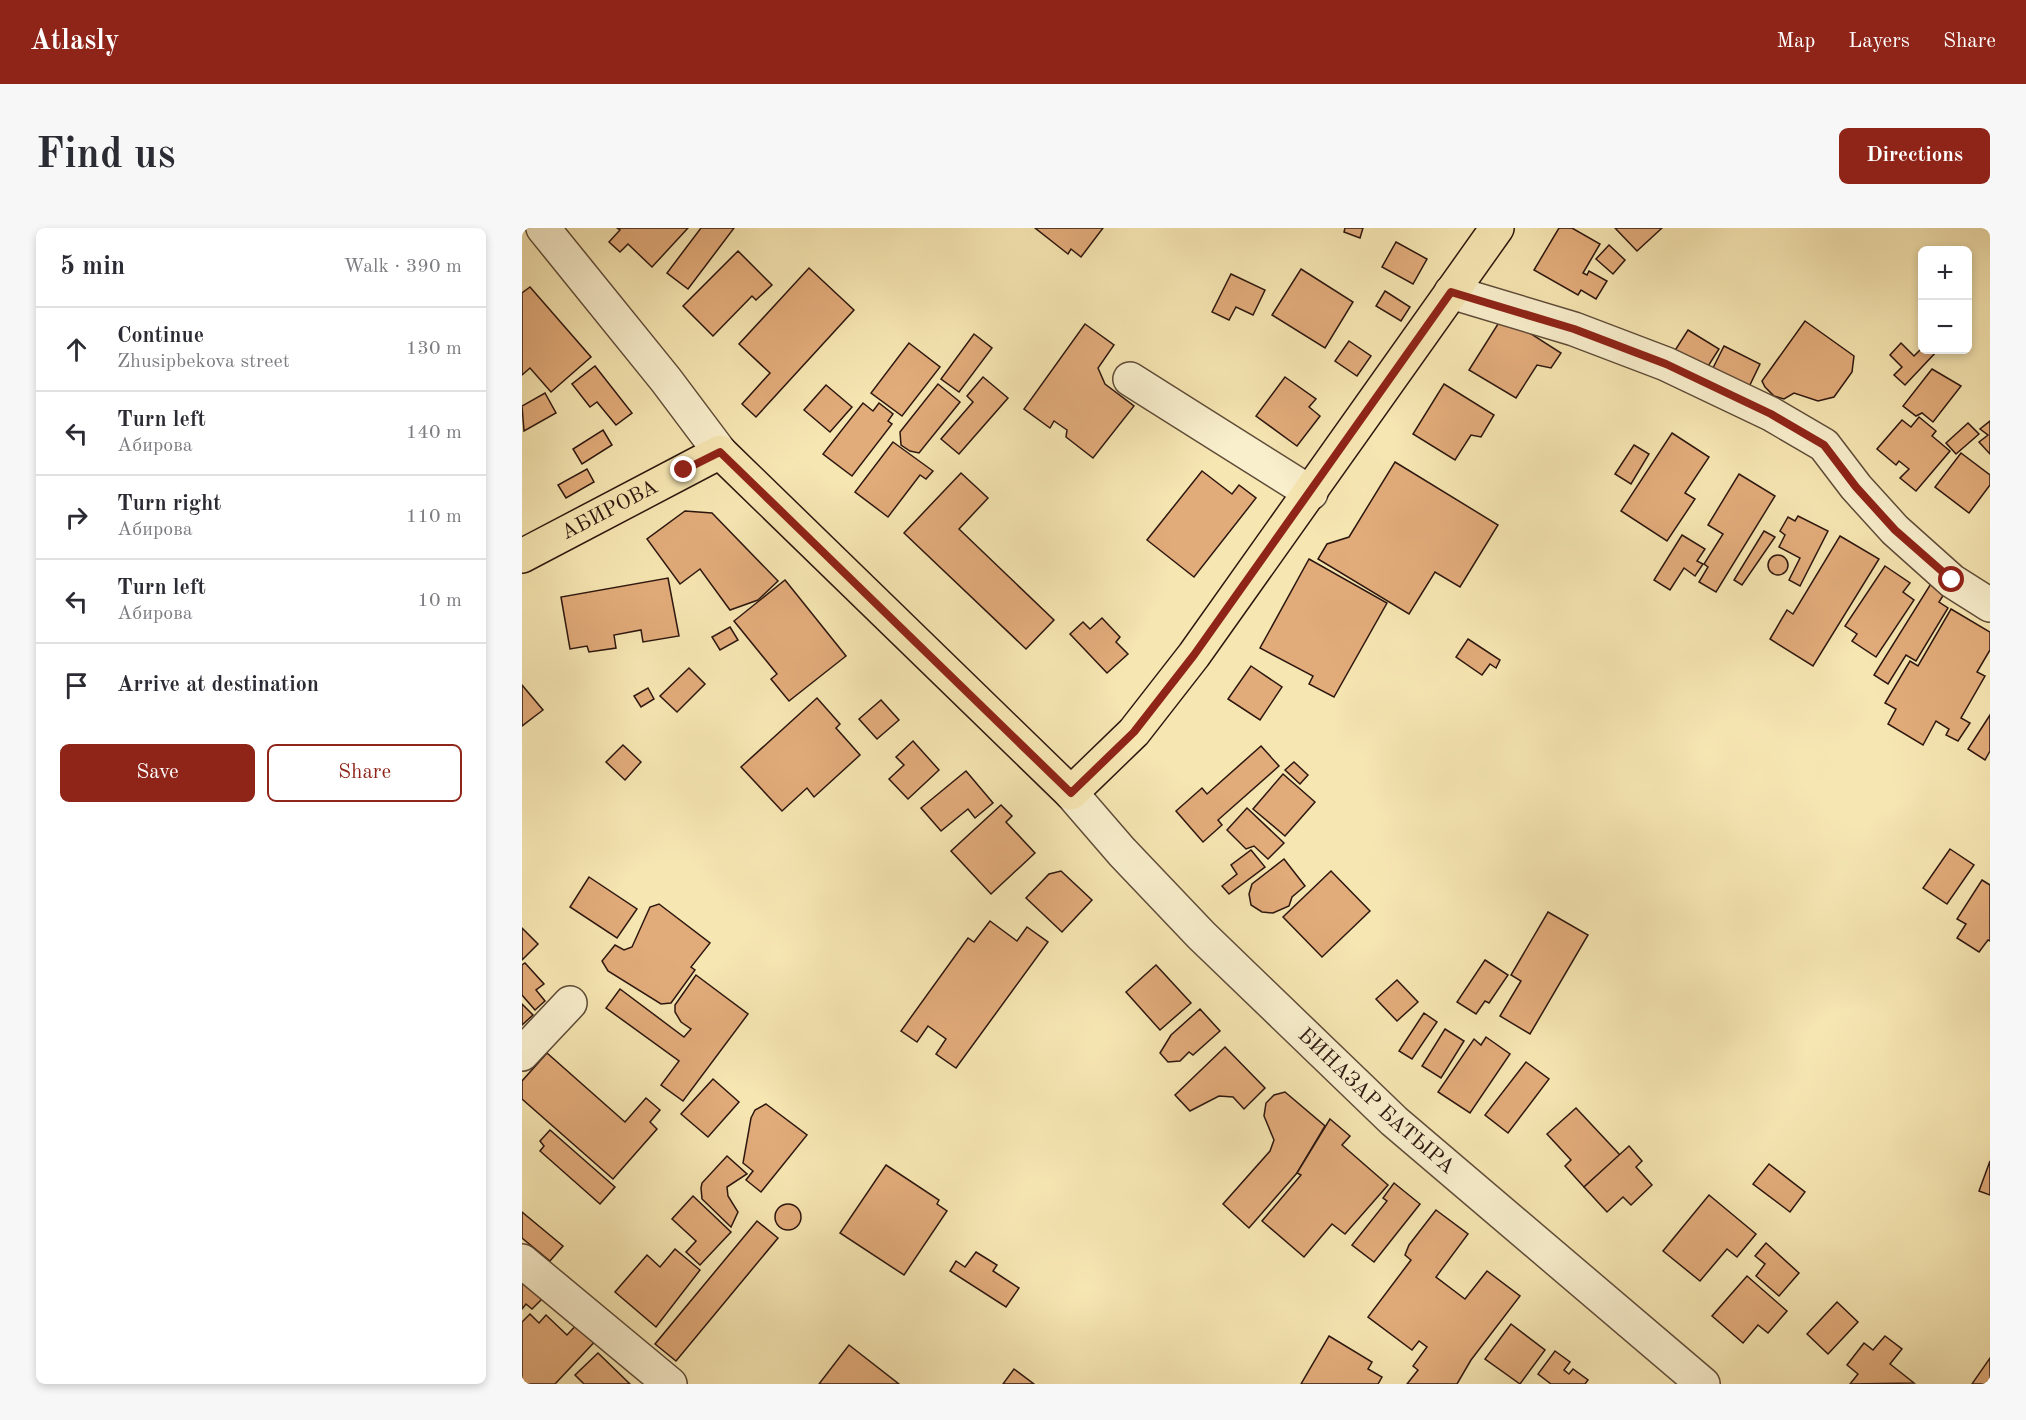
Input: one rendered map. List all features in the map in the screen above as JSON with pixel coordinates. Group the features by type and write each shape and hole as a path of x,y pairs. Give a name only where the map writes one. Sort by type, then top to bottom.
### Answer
{"main road":[{"path":"720,452 1071,793 1134,732 1194,655 1497,228"},
{"name":"АБИРОВА","path":"522,556 720,452"}],"street":[{"path":"543,228 666,380 720,452"},
{"path":"1451,292 1574,329 1666,364 1771,414 1824,445 1856,487 1895,530 1952,580 1990,605"},
{"path":"1130,379 1311,493"},
{"name":"БИНАЗАР БАТЫРА","path":"1071,793 1122,852 1201,935 1386,1113 1703,1384"},
{"path":"522,1054 570,1003"},
{"path":"522,1261 670,1384"}],"building":[{"path":"617,228 688,228 652,267 628,244 620,252 609,242 620,230"},
{"path":"701,228 734,228 688,289 667,273"},
{"path":"1035,228 1103,228 1081,257 1071,249 1068,254"},
{"path":"1345,228 1363,228 1360,238 1344,232"},
{"path":"1559,228 1572,228 1600,244 1583,273 1587,275 1589,271 1607,281 1596,299 1581,290 1578,295 1534,270"},
{"path":"1615,228 1662,228 1637,251"},
{"path":"1396,242 1427,259 1413,284 1382,267"},
{"path":"1609,245 1625,260 1613,274 1596,259"},
{"path":"738,251 772,285 756,300 752,296 713,336 683,306"},
{"path":"809,268 854,310 756,417 742,404 770,373 739,344"},
{"path":"1301,269 1353,302 1325,348 1272,315"},
{"path":"1231,274 1265,290 1253,315 1236,307 1229,320 1212,312"},
{"path":"530,287 591,357 551,392 530,368 522,375 522,293"},
{"path":"1385,291 1410,307 1401,321 1376,306"},
{"path":"1503,316 1561,353 1551,368 1537,365 1516,398 1469,370"},
{"path":"1805,321 1854,356 1852,372 1834,397 1818,401 1794,393 1784,399 1774,396 1762,381"},
{"path":"1085,324 1114,345 1098,368 1105,384 1134,406 1093,458 1066,437 1067,430 1054,421 1050,428 1024,409"},
{"path":"1688,330 1719,349 1705,371 1674,352"},
{"path":"974,334 992,348 959,392 941,379"},
{"path":"1349,341 1371,356 1357,376 1335,361"},
{"path":"909,343 940,367 902,416 871,393"},
{"path":"1901,343 1914,356 1918,352 1918,354 1934,354 1905,385 1894,375 1902,367 1890,355"},
{"path":"1724,346 1760,364 1747,391 1711,372"},
{"path":"595,366 632,413 616,425 597,402 590,407 572,384"},
{"path":"1932,369 1961,386 1933,422 1922,413 1916,416 1903,406"},
{"path":"983,377 1008,398 959,454 941,439 973,402 967,396"},
{"path":"1285,377 1316,399 1309,407 1320,416 1297,446 1256,416"},
{"path":"938,384 960,402 919,453 910,451 901,445 900,432"},
{"path":"1444,384 1494,415 1481,437 1471,435 1455,460 1413,434"},
{"path":"826,385 852,407 830,432 804,410"},
{"path":"545,393 556,413 524,431 522,406"},
{"path":"863,403 873,411 879,403 893,414 888,421 892,424 852,476 823,454"},
{"path":"1919,417 1936,431 1932,436 1950,451 1916,491 1900,478 1909,469 1899,461 1896,465 1877,449 1902,420 1911,427"},
{"path":"1990,421 1990,454 1979,442 1988,435 1980,429"},
{"path":"1968,423 1979,434 1956,454 1946,443"},
{"path":"603,430 612,445 582,464 573,449"},
{"path":"1672,433 1709,457 1685,493 1695,499 1667,541 1621,511"},
{"path":"893,442 933,471 926,479 920,475 888,517 855,492"},
{"path":"1634,445 1649,454 1631,484 1615,474"},
{"path":"1961,453 1990,475 1990,485 1969,513 1935,487"},
{"path":"1395,462 1498,525 1460,587 1435,572 1409,614 1318,559 1327,544 1349,537"},
{"path":"587,469 594,482 566,498 558,485"},
{"path":"1202,471 1232,494 1239,485 1256,498 1194,577 1147,540"},
{"path":"961,473 988,498 959,529 1054,620 1026,649 904,533"},
{"path":"1739,474 1775,496 1716,592 1699,582 1708,567 1704,564 1723,534 1708,525"},
{"path":"685,511 712,513 778,581 758,600 730,610 700,569 680,584 647,539"},
{"path":"1798,516 1828,531 1800,586 1789,580 1800,558 1779,547 1785,535 1780,531 1788,517 1795,521"},
{"path":"1764,531 1775,537 1742,585 1734,580"},
{"path":"1682,535 1705,549 1697,561 1703,564 1695,576 1684,568 1670,590 1654,580"},
{"path":"1840,536 1879,559 1813,666 1770,639 1787,610 1793,614"},
{"path":"1778,555 1785,558 1788,565 1785,572 1778,575 1771,572 1768,565 1771,558"},
{"path":"1309,559 1387,603 1334,697 1309,684 1313,676 1260,648"},
{"path":"1885,566 1910,583 1903,592 1914,600 1876,657 1852,641 1857,634 1845,626"},
{"path":"668,578 679,636 643,642 641,630 614,635 616,648 589,652 587,646 570,649 561,597"},
{"path":"785,580 846,656 789,701 771,679 777,674 734,621"},
{"path":"1932,582 1946,591 1939,602 1948,608 1916,661 1906,655 1888,684 1874,675"},
{"path":"1951,609 1990,632 1990,650 1977,672 1985,676 1961,718 1970,723 1958,741 1946,735 1949,729 1936,721 1923,745 1888,724 1896,709 1885,703 1910,661 1918,666"},
{"path":"1102,618 1120,637 1116,642 1128,654 1107,673 1070,634 1083,622 1090,629"},
{"path":"730,627 738,640 720,650 712,637"},
{"path":"1468,639 1500,660 1496,668 1490,664 1482,675 1456,657"},
{"path":"1251,666 1282,687 1260,720 1228,699"},
{"path":"689,668 705,684 677,712 660,696"},
{"path":"522,685 543,710 522,726"},
{"path":"648,688 654,699 641,707 634,696"},
{"path":"817,698 840,724 836,728 860,755 814,797 807,788 782,811 741,767"},
{"path":"881,700 899,720 877,739 859,719"},
{"path":"1990,715 1990,751 1985,760 1968,749"},
{"path":"913,741 939,770 908,799 889,779 904,765 896,757"},
{"path":"623,745 641,762 625,780 606,762"},
{"path":"1261,746 1279,766 1218,820 1222,825 1203,842 1176,811 1202,788 1207,794"},
{"path":"1294,762 1308,775 1300,784 1285,770"},
{"path":"966,771 993,803 975,818 968,809 941,831 921,808"},
{"path":"1283,774 1315,802 1285,836 1253,809"},
{"path":"1001,805 1012,816 1006,822 1035,853 991,894 951,851"},
{"path":"1247,808 1284,843 1268,859 1254,846 1246,849 1227,830"},
{"path":"1950,849 1974,865 1947,904 1923,888"},
{"path":"1251,850 1265,867 1229,894 1222,886 1237,874 1231,865"},
{"path":"1284,859 1305,886 1292,897 1289,906 1273,913 1262,912 1251,905 1249,894 1252,884"},
{"path":"1061,871 1092,900 1062,932 1026,898 1049,874"},
{"path":"1331,871 1370,911 1322,957 1283,917"},
{"path":"589,877 637,909 617,938 570,907"},
{"path":"1982,880 1990,885 1990,941 1988,940 1979,952 1957,938 1966,924 1957,919"},
{"path":"659,904 710,943 691,967 695,970 671,1003 661,1004 608,971 602,961 615,945 624,950 632,947 650,907"},
{"path":"1548,912 1588,935 1530,1034 1500,1016 1521,981 1511,975"},
{"path":"990,921 1017,941 1027,927 1048,942 956,1068 936,1054 946,1039 928,1026 917,1042 901,1031 968,938 974,942"},
{"path":"522,928 538,944 522,960"},
{"path":"1485,960 1508,975 1489,1003 1485,1001 1476,1014 1457,1002"},
{"path":"525,963 544,984 536,990 545,1001 535,1010 522,995 522,965"},
{"path":"1156,965 1191,1003 1160,1030 1126,992"},
{"path":"696,975 748,1014 683,1101 661,1085 679,1061 606,1008 620,989 684,1037 691,1029 681,1022 675,1012 675,1005"},
{"path":"1397,980 1418,1002 1397,1021 1376,999"},
{"path":"522,1004 533,1015 522,1025"},
{"path":"1200,1009 1220,1031 1193,1055 1189,1052 1180,1061 1168,1062 1160,1053 1171,1035"},
{"path":"1424,1013 1437,1022 1412,1059 1399,1051"},
{"path":"1445,1029 1464,1041 1441,1078 1422,1066"},
{"path":"1486,1037 1510,1054 1470,1113 1438,1092 1474,1039 1481,1045"},
{"path":"1225,1047 1265,1088 1244,1109 1233,1097 1219,1096 1190,1111 1175,1095"},
{"path":"547,1053 625,1122 646,1098 660,1110 650,1122 657,1129 613,1179 522,1099 522,1081"},
{"path":"1526,1062 1549,1079 1508,1133 1485,1115"},
{"path":"713,1079 739,1102 708,1137 681,1114"},
{"path":"1285,1092 1325,1126 1297,1173 1249,1228 1223,1204 1270,1151 1274,1140 1264,1116 1266,1103 1274,1095"},
{"path":"766,1104 807,1135 761,1192 746,1180 753,1171 743,1163 751,1118 755,1110"},
{"path":"1576,1108 1620,1155 1584,1187 1565,1166 1571,1160 1547,1134"},
{"path":"1330,1119 1350,1136 1342,1145 1388,1185 1345,1234 1332,1224 1304,1257 1262,1221 1301,1175 1297,1173"},
{"path":"550,1130 615,1187 600,1204 540,1151 544,1146 540,1141"},
{"path":"1629,1146 1642,1161 1636,1167 1652,1185 1631,1205 1623,1197 1607,1212 1584,1187"},
{"path":"727,1156 747,1174 727,1187 728,1196 738,1212 731,1227 702,1199 701,1188 702,1183"},
{"path":"1990,1161 1990,1195 1979,1191"},
{"path":"1769,1164 1805,1192 1790,1212 1753,1184"},
{"path":"886,1165 939,1200 937,1204 947,1211 904,1275 840,1233"},
{"path":"1394,1183 1420,1204 1374,1262 1352,1245 1387,1201 1383,1198"},
{"path":"1709,1195 1756,1234 1737,1257 1727,1249 1700,1281 1663,1251"},
{"path":"693,1196 731,1232 700,1265 686,1252 696,1241 672,1219"},
{"path":"788,1204 797,1208 801,1217 797,1226 788,1230 779,1226 775,1217 779,1208"},
{"path":"1436,1210 1468,1234 1436,1277 1465,1299 1487,1271 1520,1296 1471,1360 1457,1384 1407,1384 1418,1370 1413,1366 1427,1347 1419,1341 1412,1350 1368,1317 1411,1260 1405,1255 1409,1245"},
{"path":"522,1212 563,1246 550,1261 522,1238"},
{"path":"757,1221 778,1238 676,1361 655,1344"},
{"path":"1766,1243 1799,1273 1779,1296 1756,1276 1765,1264 1755,1256"},
{"path":"675,1249 700,1270 656,1327 615,1292 647,1255 660,1267"},
{"path":"976,1252 997,1265 993,1271 1019,1288 1006,1307 950,1271 956,1261 965,1267"},
{"path":"522,1272 545,1296 532,1309 526,1304 522,1309"},
{"path":"1747,1276 1787,1311 1768,1333 1758,1325 1743,1343 1712,1316"},
{"path":"1837,1302 1858,1322 1828,1354 1807,1334"},
{"path":"530,1314 539,1323 546,1315 567,1335 582,1319 600,1336 555,1384 522,1384 522,1322"},
{"path":"1511,1324 1545,1350 1520,1384 1485,1359"},
{"path":"1329,1336 1372,1362 1368,1369 1382,1377 1378,1384 1301,1384"},
{"path":"1885,1336 1902,1349 1890,1364 1914,1383 1850,1384 1858,1374 1847,1365 1864,1343 1873,1350"},
{"path":"849,1345 899,1384 819,1384"},
{"path":"1555,1351 1570,1362 1564,1370 1569,1374 1573,1369 1588,1380 1585,1384 1551,1384 1538,1374"},
{"path":"598,1353 630,1384 584,1384 575,1375"},
{"path":"1990,1358 1990,1384 1972,1384"},
{"path":"1014,1369 1034,1384 1003,1384"}],"route":[{"path":"684,470 720,452 1071,793 1134,732 1194,655 1451,292 1574,329 1666,364 1771,414 1824,445 1856,487 1895,530 1952,580"}]}
